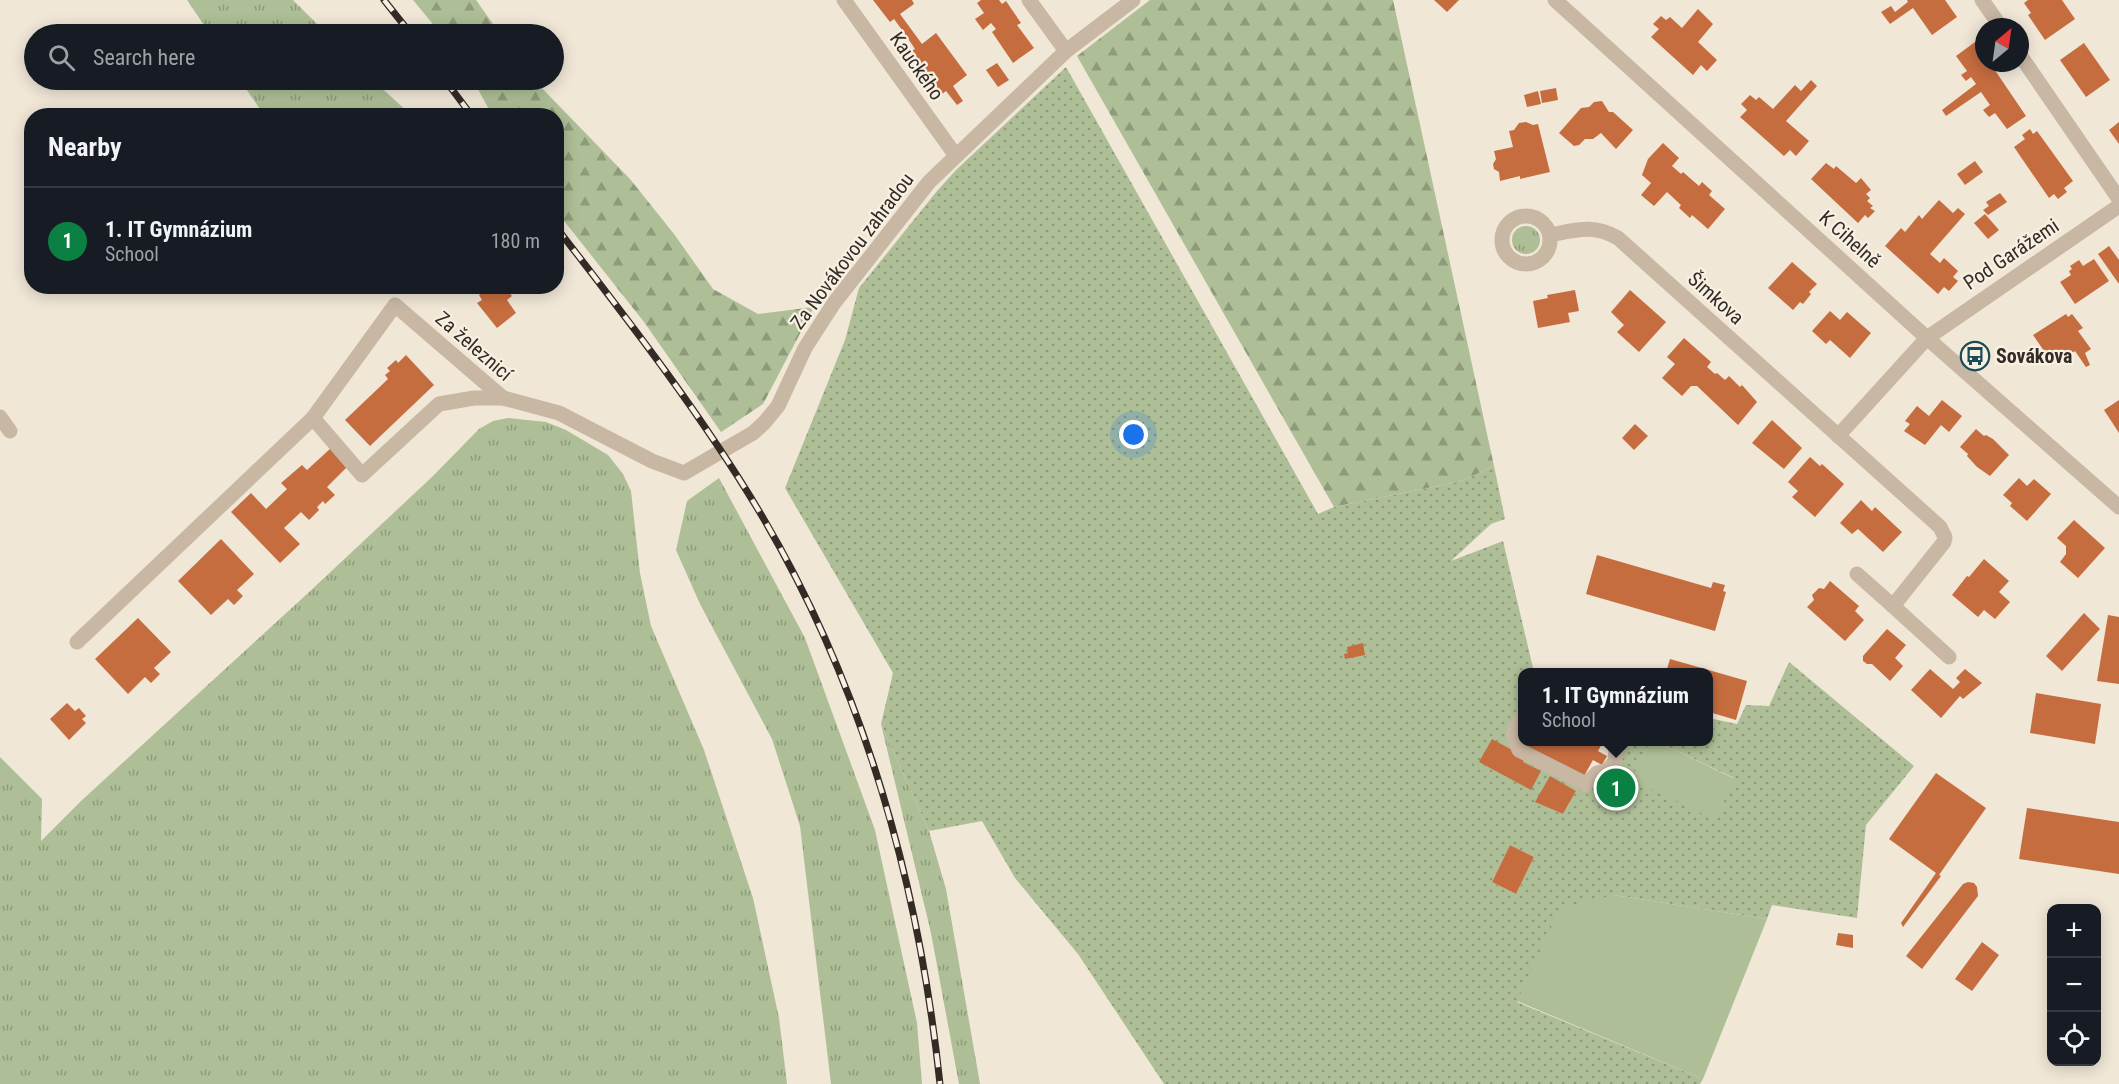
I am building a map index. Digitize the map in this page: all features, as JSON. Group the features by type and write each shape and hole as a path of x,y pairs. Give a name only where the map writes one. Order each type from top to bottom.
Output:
{"street":[{"name":"Kauckého","path":"844,0 956,156"},
{"path":"1029,0 1066,51"},
{"name":"Za Novákovou zahradou","path":"503,398 559,413 652,461 684,473 753,433 778,406 805,348 834,303 919,194 1066,51 1133,0"},
{"name":"K Cihelně","path":"1555,0 1927,338 2115,498"},
{"path":"1982,0 1995,18"},
{"path":"2029,68 2119,199"},
{"name":"Pod Garážemi","path":"1927,338 2119,206"},
{"name":"Šimkova","path":"1550,235 1595,229 1618,238 1940,527 1945,537 1941,547 1893,606"},
{"name":"Za železnicí","path":"77,642 313,418 395,305 503,398"},
{"path":"1838,436 1927,338"},
{"name":"Za železnicí","path":"313,418 362,476 439,404 474,398 503,398"},
{"path":"0,417 10,431"},
{"path":"1857,574 1949,657"},
{"path":"1518,724 1513,734 1519,750 1586,784 1597,773 1608,770 1615,761 1617,746"}],"green space":[{"path":"187,0 293,0 317,24 203,24"},
{"path":"413,0 476,0 493,24 433,24"},
{"path":"1150,0 1393,0 1494,466 1462,481 1334,507 1077,56"},
{"path":"1066,67 1318,514 1334,507 1462,481 1494,466 1505,519 1491,524 1451,561 1503,541 1533,668 1518,668 1519,750 1586,784 1623,746 1648,746 1632,779 1734,778 1666,746 1713,746 1713,719 1737,724 1746,705 1769,706 1789,662 1914,766 1866,825 1857,918 1772,905 1767,919 1614,895 1517,1002 1703,1079 1700,1084 1164,1084 1078,954 1015,878 982,821 929,831 881,724 893,673 785,488 845,340 859,288 956,170","holes":["1550,777 1576,791 1563,814 1536,802","1510,845 1534,857 1516,894 1492,882"]},
{"path":"247,90 384,90 403,108 259,108"},
{"path":"478,90 544,90 561,108 488,108"},
{"path":"564,111 630,179 674,234 713,289 758,314 814,307 763,404 721,432 644,322 564,221"},
{"path":"1526,226 1536,230 1540,240 1536,250 1526,254 1516,250 1512,240 1516,230"},
{"path":"508,418 546,422 566,430 608,455 623,474 631,491 640,573 651,626 704,750 753,898 779,1018 787,1084 0,1084 0,757 42,799 41,841 81,801 433,476 479,429 493,421"},
{"path":"719,478 805,638 875,830 917,1023 922,1084 831,1084 800,826 772,739 700,604 676,550 687,501"},
{"path":"881,724 929,831 946,889 980,1084 959,1084 931,933"},
{"path":"1648,746 1666,746 1735,779 1715,820 1631,779"},
{"path":"1614,895 1767,919 1703,1079 1517,1001 1560,908"}],"building":[{"path":"873,0 912,0 914,4 900,14 922,44 936,33 967,75 953,86 963,101 957,105 946,91 942,94 911,51 915,49 894,19 890,22"},
{"path":"981,0 999,0 1002,4 1006,1 1021,23 1017,25 1034,48 1013,63 992,32 996,29 991,23 983,30 975,19 984,13 977,3"},
{"path":"1434,0 1459,0 1447,12"},
{"path":"1907,0 1945,0 1957,17 1932,35 1913,8 1890,24 1881,12 1891,6 1895,12 1908,2"},
{"path":"2028,0 2062,0 2075,19 2045,40 2028,15 2031,13 2024,3"},
{"path":"1698,9 1713,24 1698,42 1717,60 1707,71 1701,65 1693,75 1651,37 1659,29 1653,24 1661,16 1666,20 1670,17 1682,28"},
{"path":"1975,42 1975,72 1996,72 2026,116 2007,129 1995,113 1989,117 1983,110 1990,105 1981,92 1946,116 1942,110 1976,84 1971,77 1966,81 1961,75 1967,71 1956,56"},
{"path":"2084,43 2110,80 2086,97 2060,60"},
{"path":"997,63 1009,80 998,87 986,70"},
{"path":"1811,80 1817,86 1786,121 1809,141 1796,156 1790,150 1784,156 1740,117 1747,110 1741,104 1750,95 1756,100 1759,97 1773,109 1795,85 1801,91"},
{"path":"1556,88 1558,100 1542,103 1540,91"},
{"path":"1538,91 1541,104 1527,107 1524,95"},
{"path":"1602,101 1609,112 1613,112 1633,130 1616,149 1601,133 1593,139 1585,139 1579,145 1574,146 1559,133 1581,108"},
{"path":"1526,122 1533,125 1538,124 1550,172 1500,181 1499,172 1494,169 1493,164 1496,159 1494,151 1513,147 1509,131 1514,130 1519,123"},
{"path":"2119,122 2119,144 2109,130"},
{"path":"2030,129 2033,134 2037,131 2073,181 2064,188 2067,192 2058,199 2054,194 2049,198 2014,147 2025,139 2022,135"},
{"path":"1663,143 1679,158 1672,166 1699,186 1702,182 1712,191 1709,195 1725,209 1708,229 1692,215 1690,218 1679,208 1681,205 1667,192 1654,206 1641,195 1651,183 1642,175 1648,159"},
{"path":"1975,161 1983,172 1965,185 1957,174"},
{"path":"1826,163 1834,169 1836,166 1856,183 1861,178 1871,190 1866,194 1870,198 1867,201 1873,206 1870,208 1875,211 1868,218 1865,215 1858,223 1811,179"},
{"path":"2000,193 2007,202 1988,215 1983,210 1989,206 1986,202"},
{"path":"1939,200 1953,213 1958,208 1965,214 1930,254 1940,263 1944,258 1958,271 1953,277 1958,281 1949,291 1944,287 1938,294 1885,246 1901,228 1905,232 1919,215 1922,219"},
{"path":"1985,214 1999,230 1988,239 1974,223"},
{"path":"2109,246 2119,260 2119,284 2098,254"},
{"path":"2094,259 2109,281 2075,304 2060,282 2071,275 2070,266 2079,260 2083,266"},
{"path":"1792,262 1817,284 1809,292 1811,294 1803,304 1800,302 1793,310 1768,288"},
{"path":"1575,290 1579,311 1568,313 1570,322 1538,328 1533,301 1548,298 1547,295"},
{"path":"1630,290 1666,322 1639,352 1617,332 1624,325 1611,312"},
{"path":"510,294 512,296 507,300 516,313 497,328 477,303 482,300 479,295"},
{"path":"1830,311 1840,320 1847,312 1871,333 1850,358 1830,340 1826,344 1812,331"},
{"path":"2066,314 2068,317 2072,314 2083,328 2078,331 2091,349 2085,353 2090,365 2086,367 2075,351 2062,360 2059,356 2051,361 2033,335"},
{"path":"1684,338 1711,362 1707,367 1725,380 1729,376 1740,387 1742,385 1757,402 1738,425 1697,386 1691,386 1682,396 1662,378 1675,364 1667,357"},
{"path":"406,355 434,385 370,446 345,420 388,379 385,375 390,371 387,368 396,360 398,363"},
{"path":"1942,400 1962,416 1949,432 1941,425 1925,445 1904,431 1910,424 1905,421 1917,406 1929,416"},
{"path":"2119,400 2119,433 2104,410"},
{"path":"1772,420 1802,448 1784,469 1752,443"},
{"path":"1635,424 1648,436 1634,450 1622,438"},
{"path":"1976,429 1984,436 1993,439 2009,455 1990,476 1977,467 1960,447"},
{"path":"331,448 348,466 327,487 335,495 325,504 323,501 317,507 319,510 309,520 301,512 284,528 300,544 280,563 231,512 251,493 266,509 287,489 281,483 302,465 307,470"},
{"path":"1810,457 1820,466 1822,464 1844,484 1815,517 1792,497 1798,491 1788,482"},
{"path":"2019,478 2027,486 2034,479 2051,494 2027,521 2010,506 2012,503 2003,495"},
{"path":"1861,500 1872,511 1875,507 1902,532 1883,552 1858,529 1852,534 1840,523"},
{"path":"2074,520 2105,548 2078,578 2060,562 2066,554 2066,546 2057,538"},
{"path":"221,539 254,574 237,590 243,596 234,605 228,599 211,615 178,581"},
{"path":"1597,555 1711,588 1713,582 1725,585 1723,591 1726,592 1715,631 1586,594"},
{"path":"1984,559 2009,581 1999,592 2010,602 1995,619 1984,610 1978,617 1952,595"},
{"path":"1830,581 1859,606 1855,611 1864,620 1845,641 1807,607 1814,600 1812,595 1819,588 1824,589"},
{"path":"2084,613 2100,629 2062,671 2046,656"},
{"path":"2108,615 2119,617 2119,684 2097,681"},
{"path":"138,618 171,652 154,668 160,674 151,683 145,677 128,694 95,659"},
{"path":"1887,629 1906,645 1895,658 1903,666 1890,681 1872,664 1863,661 1863,656"},
{"path":"1363,643 1365,655 1345,659 1344,654 1348,653 1347,647"},
{"path":"1670,659 1702,668 1667,668"},
{"path":"1930,669 1953,689 1960,682 1956,678 1965,669 1982,683 1963,699 1960,696 1941,718 1911,690"},
{"path":"1713,671 1747,681 1736,720 1713,713"},
{"path":"2036,693 2101,704 2095,744 2030,733"},
{"path":"67,703 75,711 79,708 86,716 82,719 86,723 69,740 50,719"},
{"path":"1492,739 1525,757 1523,762 1541,771 1531,790 1479,762"},
{"path":"1524,746 1601,746 1598,751 1607,756 1602,765 1593,760 1584,776"},
{"path":"1936,773 1986,808 1939,875 1941,876 1903,927 1901,923 1936,873 1889,839"},
{"path":"1550,776 1576,791 1563,814 1535,802"},
{"path":"2027,808 2119,822 2119,874 2019,859"},
{"path":"1510,845 1534,857 1516,894 1492,882"},
{"path":"1974,883 1977,887 1978,896 1922,969 1906,956 1963,884"},
{"path":"1838,933 1853,935 1853,948 1836,945"},
{"path":"1982,942 1999,955 1972,991 1955,979"}],"railway":[{"path":"384,0 403,24"},
{"path":"452,90 466,108"},
{"path":"564,237 664,368 739,478 798,582 830,650 858,719 901,862 918,936 931,1010 940,1084"}],"place":[{"name":"Sovákova","path":"1975,356"},
{"name":"1. IT Gymnázium","path":"1616,788"}]}
